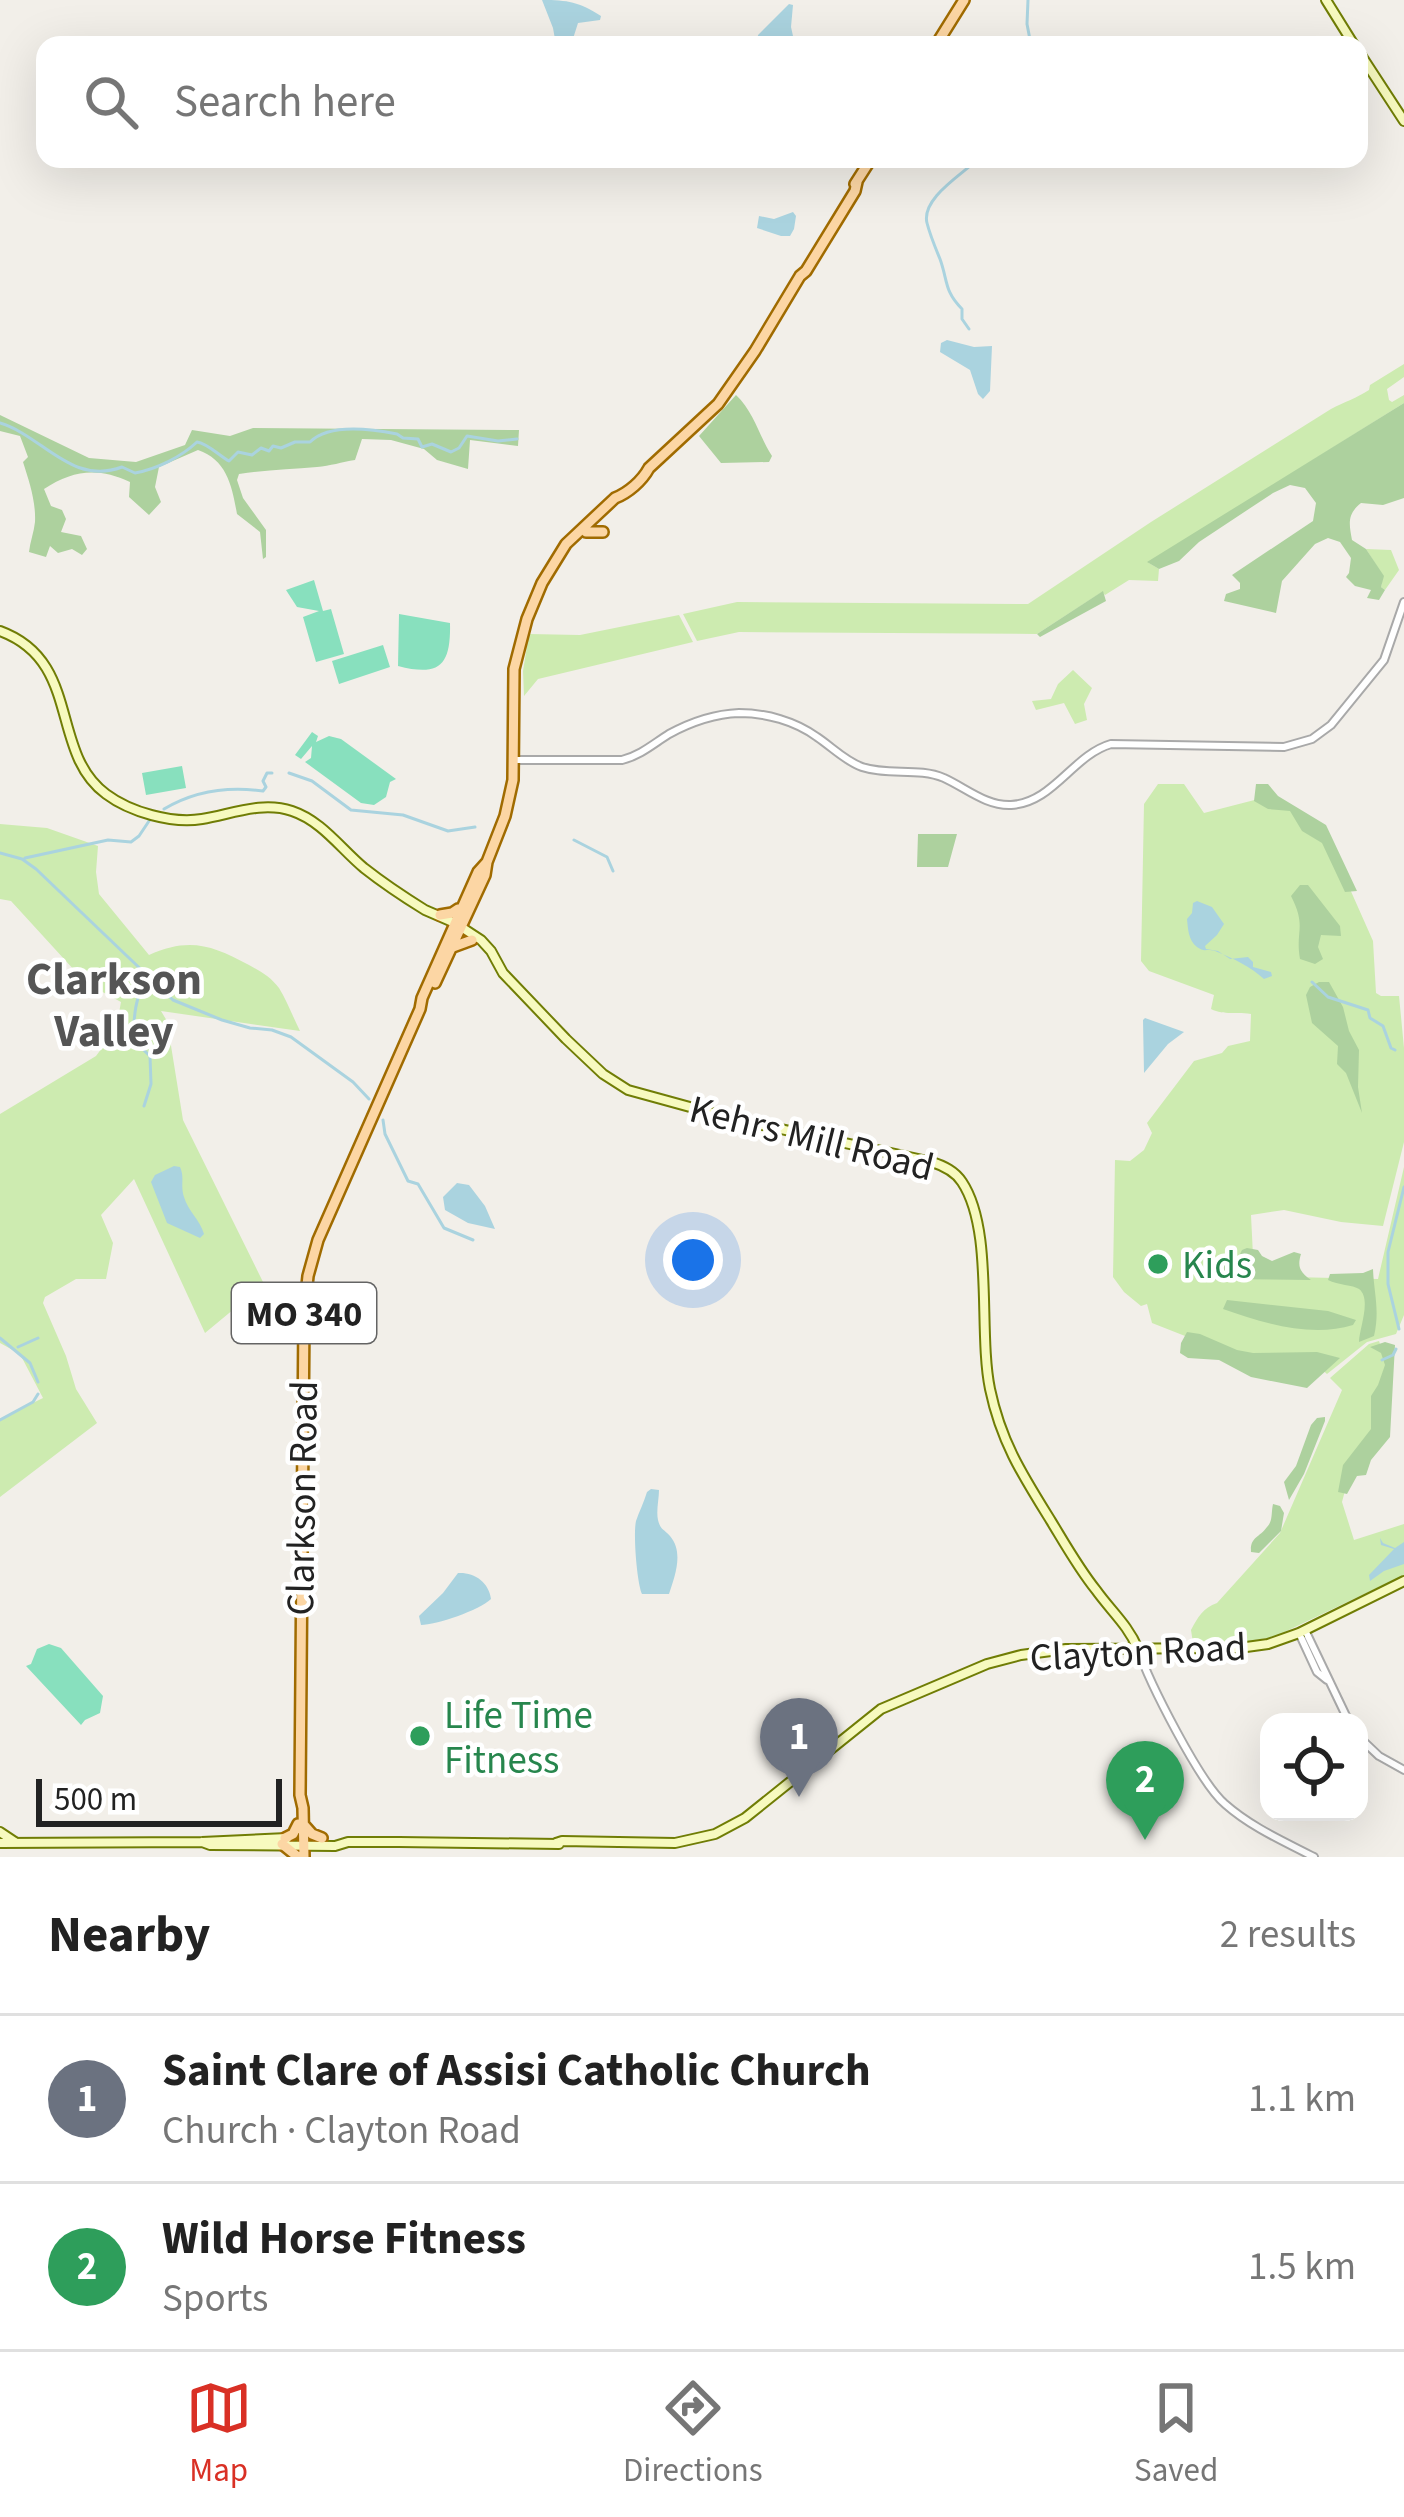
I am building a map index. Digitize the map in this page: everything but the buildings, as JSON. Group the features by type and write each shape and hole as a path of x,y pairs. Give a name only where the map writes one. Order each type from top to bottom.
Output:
{"main road":[{"path":"1326,0 1349,36"},
{"path":"945,36 964,4"},
{"path":"1368,66 1404,121"},
{"name":"Clarkson Road","path":"301,1849 299,1638 306,1285 318,1240 422,998 485,875 505,816 515,760 514,676 534,602 563,551 605,506 645,476 712,411 755,351 866,168"},
{"name":"Clarkson Road","path":"584,530 623,495"},
{"path":"603,532 584,530 586,511 605,506"},
{"name":"Kehrs Mill Road","path":"0,631 26,644 46,667 80,763 110,797 182,820 261,807 295,812 318,825 362,866 458,927 494,959"},
{"name":"Clarkson Road","path":"420,1009 452,947 478,872 487,862"},
{"path":"440,915 463,906"},
{"name":"Kehrs Mill Road","path":"425,910 485,944 513,985 567,1041 602,1074 628,1090 932,1162 959,1178 976,1222 986,1363 1004,1440 1079,1565 1119,1615 1138,1649"},
{"path":"452,947 472,940"},
{"name":"Clayton Road","path":"0,1843 283,1841 301,1849 320,1842 688,1841 715,1834 741,1819 871,1715 902,1698 1007,1658 1066,1649 1254,1647 1302,1632 1404,1581"},
{"path":"1130,1631 1157,1649"},
{"path":"1119,1649 1130,1642 1130,1631"},
{"path":"1144,1665 1147,1653 1157,1649"},
{"path":"301,1824 320,1842 301,1849 283,1841 301,1824"},
{"path":"0,1832 16,1843"}],"street":[{"path":"515,760 622,760 692,723 722,715 756,714 806,730 865,768 934,775 988,801 1016,804 1040,795 1106,746 1284,747 1319,736 1384,660 1404,602"},
{"path":"1302,1632 1327,1672 1344,1713"},
{"path":"1119,1649 1144,1665"},
{"name":"Kehrs Mill Road","path":"1138,1649 1214,1794 1254,1826 1313,1857"},
{"path":"1368,1746 1404,1770"}],"green space":[{"path":"1404,364 1404,377 1387,389 1389,400 1404,395 1404,403 1149,563 1159,569 1158,581 1129,580 1037,634 739,632 697,641 683,614 737,602 1028,604"},
{"path":"736,395 772,456 769,462 721,463 699,436"},
{"path":"1404,403 1404,498 1383,505 1361,503 1350,520 1352,540 1366,549 1384,576 1381,587 1385,590 1379,600 1367,598 1371,590 1355,586 1346,577 1351,558 1340,542 1328,538 1315,544 1282,581 1276,613 1224,601 1226,594 1240,589 1232,575 1313,521 1316,503 1305,488 1290,485 1199,542 1179,561 1159,569 1147,562"},
{"path":"0,415 89,458 136,462 185,445 192,430 230,436 253,428 519,430 518,446 470,440 468,469 437,460 424,449 391,440 362,439 355,460 239,474 243,498 266,530 263,559 260,532 237,514 222,467 208,454 198,450 159,467 155,487 161,502 149,515 129,497 130,482 107,474 76,474 44,489 51,506 62,510 66,519 61,532 81,536 87,549 82,555 72,549 58,553 50,546 46,557 29,552 35,514 23,462 28,457 20,436 0,431"},
{"path":"1366,549 1391,550 1399,570 1385,590 1383,576"},
{"path":"314,580 323,611 331,609 344,654 316,662 303,617 319,611 297,607 286,590"},
{"path":"1103,591 1106,601 1040,637 1037,634"},
{"path":"399,614 450,623 448,649 440,664 424,670 398,666"},
{"path":"679,615 693,642 538,679 524,696 529,634 580,635"},
{"path":"383,645 390,667 339,684 332,661"},
{"path":"1073,670 1092,688 1084,704 1087,720 1075,724 1064,703 1036,710 1032,701 1051,699"},
{"path":"312,732 318,736 316,742 329,736 341,739 396,779 390,782 386,797 374,805 361,803 305,762 311,758 312,746 301,759 295,755"},
{"path":"182,766 186,788 146,795 142,773"},
{"path":"1158,784 1184,784 1204,813 1270,796 1322,826 1373,941 1376,993 1399,996 1404,1142 1383,1226 1284,1210 1251,1215 1254,1276 1378,1279 1404,1167 1404,1315 1396,1334 1367,1342 1327,1374 1305,1355 1241,1358 1152,1323 1147,1304 1141,1306 1113,1277 1115,1160 1130,1161 1144,1150 1152,1133 1147,1123 1194,1061 1250,1041 1251,1014 1211,1009 1214,995 1149,971 1141,961 1144,804"},
{"path":"1256,784 1268,784 1278,796 1326,825 1357,891 1345,892 1322,843 1302,831 1290,811 1268,809 1254,801"},
{"path":"0,824 47,828 98,846 99,894 149,955 188,945 236,958 276,984 300,1031 161,1011 167,1021 183,1120 264,1284 205,1333 134,1179 101,1215 113,1243 106,1279 76,1279 45,1297 43,1303 76,1389 97,1423 0,1497 0,1419 43,1398 20,1354 0,1343 0,1114 96,1056 116,1029 121,1002 86,983 11,901 0,899"},
{"path":"918,834 957,834 948,867 917,867"},
{"path":"1300,885 1308,885 1340,926 1341,936 1321,935 1318,947 1323,959 1315,964 1300,959 1300,922 1291,896"},
{"path":"1319,982 1329,982 1359,1050 1362,1113 1346,1073 1337,1064 1338,1046 1312,1023 1306,995"},
{"path":"1247,1248 1272,1261 1301,1254 1300,1269 1311,1280 1216,1279 1217,1263 1238,1258"},
{"path":"1373,1269 1374,1336 1359,1342 1363,1294 1328,1280 1330,1274"},
{"path":"1227,1300 1328,1311 1356,1320 1337,1329 1287,1327 1223,1309"},
{"path":"1187,1332 1253,1353 1317,1352 1340,1358 1307,1388 1251,1377 1219,1360 1188,1358 1180,1353"},
{"path":"1379,1341 1391,1377 1383,1430 1351,1468 1342,1502 1354,1540 1404,1524 1404,1575 1274,1637 1193,1643 1191,1630 1201,1614 1217,1603 1280,1533 1342,1390 1330,1378 1369,1344"},
{"path":"1385,1342 1395,1345 1390,1437 1371,1460 1366,1475 1357,1476 1347,1494 1338,1492 1343,1465 1371,1429 1371,1396 1385,1365 1381,1353 1370,1347"},
{"path":"1325,1417 1289,1500 1284,1482 1296,1466 1311,1425"},
{"path":"1273,1504 1284,1513 1281,1531 1259,1553 1251,1552 1254,1540 1270,1522"},
{"path":"49,1644 61,1648 103,1696 100,1713 81,1725 26,1666 37,1649"}],"water":[{"path":"542,0 566,1 601,16 578,23 574,36 554,36"},
{"path":"789,4 793,5 793,36 758,35"},
{"path":"793,212 790,236 757,228 759,216 774,219"},
{"path":"941,343 992,346 990,391 983,399 970,370 940,352"},
{"path":"1197,901 1212,907 1224,924 1205,946 1212,950 1202,950 1192,941 1187,919"},
{"path":"1248,957 1253,967 1272,976 1264,979 1233,959"},
{"path":"1143,1020 1184,1032 1144,1073"},
{"path":"174,1166 180,1167 184,1197 204,1234 200,1238 167,1223 151,1182"},
{"path":"457,1183 469,1185 495,1229 468,1223 445,1210 443,1197"},
{"path":"651,1489 659,1490 658,1520 677,1549 669,1594 642,1594 639,1580 636,1521"},
{"path":"1380,1538 1395,1548 1404,1542 1404,1564 1370,1581 1369,1575 1394,1549 1381,1545"},
{"path":"458,1573 480,1579 491,1599 457,1616 421,1625 419,1616"}],"waterway":[{"path":"1028,0 1029,36"},
{"path":"967,168 937,196 927,214 949,291 969,329"},
{"path":"0,423 72,465 104,471 122,467 135,473 168,462 197,442 229,461 238,452 252,455 261,448 269,451 273,446 310,442 339,430 397,434 418,439 422,447 432,444 451,452 467,436 517,439"},
{"path":"164,809 211,791 263,791 263,781 272,773"},
{"path":"289,773 312,781 351,810 403,815 448,831 475,827"},
{"path":"25,858 108,840 131,842 149,821"},
{"path":"574,840 607,857 613,871"},
{"path":"0,853 36,869 173,1000 222,1020 291,1037 369,1099"},
{"path":"144,1106 151,1084 150,1056 133,1040 136,1007 147,976"},
{"path":"1312,982 1328,997 1368,1010 1395,1050"},
{"path":"383,1120 408,1181 418,1184 444,1228 473,1240"},
{"path":"1399,1329 1388,1284 1388,1252 1404,1187"},
{"path":"0,1338 30,1363 38,1382"},
{"path":"18,1347 38,1338"},
{"path":"1382,1360 1396,1349"},
{"path":"0,1420 33,1402 38,1394"}],"place":[{"name":"Kids","path":"1158,1264"},
{"name":"Life Time Fitness","path":"420,1736"},
{"name":"Saint Clare of Assisi Catholic Church","path":"799,1797"},
{"name":"Wild Horse Fitness","path":"1145,1840"}],"district":[{"name":"Clarkson Valley","path":"114,1004"}]}
